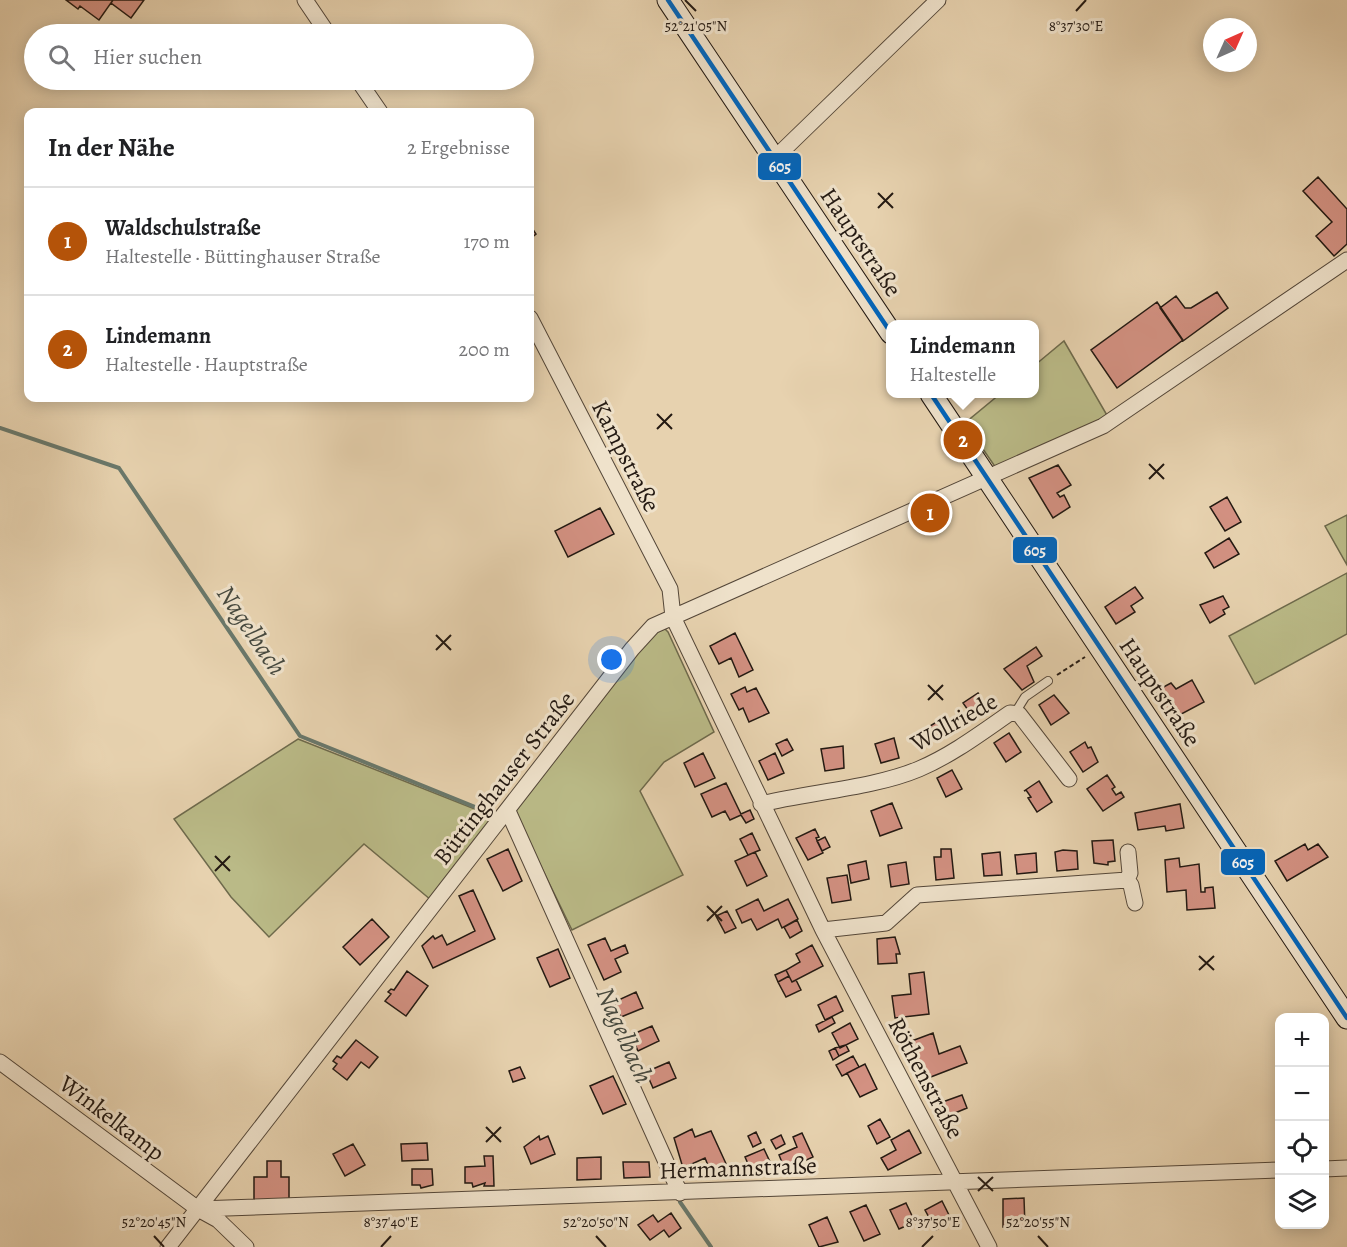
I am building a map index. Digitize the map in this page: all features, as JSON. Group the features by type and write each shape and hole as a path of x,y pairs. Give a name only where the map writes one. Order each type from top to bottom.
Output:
{"main road":[{"name":"Hauptstraße","path":"668,0 886,326"},
{"name":"Hauptstraße","path":"935,398 1347,1018"}],"street":[{"path":"304,0 321,24"},
{"path":"774,159 938,0"},
{"path":"365,90 377,108"},
{"name":"Büttinghauser Straße","path":"168,1247 632,649 653,626 1103,426 1347,260"},
{"name":"Kampstraße","path":"534,326 670,589 674,617"},
{"name":"Röthenstraße","path":"674,617 761,804 823,930 990,1247"},
{"name":"Wollriede","path":"761,804 890,778 919,769 952,752 1010,713 1019,714 1069,778"},
{"path":"508,811 680,1193"},
{"path":"1127,880 1130,873 1128,852"},
{"path":"823,930 886,923 917,895 1127,880"},
{"path":"1127,880 1131,885 1135,903"},
{"name":"Winkelkamp","path":"0,1062 198,1209 218,1220 246,1247"},
{"path":"1329,1169 1347,1168"},
{"name":"Hermannstraße","path":"198,1209 1275,1170"}],"lane":[{"path":"1015,713 1025,697 1048,681"}],"path":[{"path":"1048,681 1100,647"}],"green space":[{"path":"1064,341 1108,417 996,468 965,423 995,398 1039,398 1039,362"},
{"path":"1347,515 1347,565 1325,526"},
{"path":"1347,573 1347,634 1255,684 1229,636"},
{"path":"663,627 668,632 714,732 664,762 640,791 683,875 572,930 514,811 646,638"},
{"path":"298,739 495,817 431,900 364,844 269,937 231,897 174,819"}],"building":[{"path":"66,0 113,0 99,20 80,6 78,9"},
{"path":"113,0 144,0 131,18 111,3"},
{"path":"1318,177 1347,209 1347,244 1334,256 1316,236 1332,222 1303,191"},
{"path":"1217,292 1228,308 1183,341 1160,308 1176,296 1185,308 1191,308"},
{"path":"1157,302 1183,340 1117,388 1091,350"},
{"path":"1058,465 1071,485 1057,493 1060,497 1064,495 1070,507 1053,518 1029,478"},
{"path":"1227,497 1241,522 1225,531 1210,507"},
{"path":"600,508 614,534 568,557 555,531"},
{"path":"1229,538 1239,554 1214,568 1205,553"},
{"path":"1135,587 1143,598 1131,606 1135,612 1116,624 1105,607"},
{"path":"1223,596 1229,607 1223,610 1225,614 1210,623 1200,605"},
{"path":"735,633 753,670 739,677 731,658 719,664 710,646"},
{"path":"1036,647 1042,656 1027,666 1034,682 1022,690 1004,669"},
{"path":"1192,680 1204,702 1172,719 1156,691 1171,683 1176,689"},
{"path":"745,687 747,692 756,688 769,713 749,722 743,708 739,710 731,694"},
{"path":"978,693 989,710 975,720 963,703"},
{"path":"1054,695 1069,713 1051,725 1039,705"},
{"path":"943,718 952,732 938,740 930,726"},
{"path":"1009,733 1021,752 1006,762 994,743"},
{"path":"894,738 899,758 881,763 875,744"},
{"path":"787,739 793,750 782,756 776,744"},
{"path":"1085,742 1088,748 1091,747 1098,762 1083,772 1070,752"},
{"path":"843,746 844,768 825,771 821,749"},
{"path":"703,753 715,778 695,787 684,763"},
{"path":"775,753 784,773 768,780 759,761"},
{"path":"952,770 962,789 946,797 937,778"},
{"path":"1107,775 1115,787 1112,789 1116,795 1121,792 1124,797 1103,811 1087,789"},
{"path":"1039,781 1052,802 1037,812 1028,798 1031,797 1026,790 1024,791"},
{"path":"726,783 741,814 750,810 754,819 746,823 741,815 730,820 725,811 712,817 701,794"},
{"path":"892,803 902,828 880,836 871,811"},
{"path":"1180,804 1184,828 1166,831 1165,826 1138,830 1135,813"},
{"path":"815,829 819,837 816,838 823,853 808,860 796,838"},
{"path":"752,833 760,850 748,855 740,839"},
{"path":"825,837 830,847 822,851 817,841"},
{"path":"1113,840 1115,861 1108,862 1108,865 1094,863 1092,841"},
{"path":"1305,844 1308,850 1318,844 1328,857 1287,881 1275,861"},
{"path":"508,849 522,881 503,891 487,859"},
{"path":"941,849 951,849 954,878 936,880 934,857 941,857"},
{"path":"1077,851 1078,869 1057,871 1055,852"},
{"path":"755,852 767,876 747,886 735,861"},
{"path":"1000,852 1002,875 984,876 982,854"},
{"path":"1036,853 1037,872 1017,874 1015,855"},
{"path":"1179,858 1180,867 1199,864 1201,892 1205,892 1205,888 1213,887 1215,908 1187,910 1186,890 1167,892 1165,860"},
{"path":"866,861 869,879 851,883 848,865"},
{"path":"906,862 909,884 891,887 888,865"},
{"path":"847,875 851,900 832,903 827,878"},
{"path":"473,890 495,939 433,968 422,946 433,936 435,939 442,935 447,945 475,931 459,896"},
{"path":"758,899 764,911 788,899 798,919 782,928 778,919 757,930 751,919 742,923 736,910"},
{"path":"727,911 736,928 725,933 716,916"},
{"path":"372,919 389,937 360,965 343,947"},
{"path":"797,920 802,931 790,938 784,927"},
{"path":"895,937 900,954 896,954 897,963 878,964 877,939"},
{"path":"605,938 611,951 625,945 628,953 615,959 621,972 604,980 588,945"},
{"path":"812,945 823,966 792,982 786,970 800,962 796,954"},
{"path":"558,949 570,978 550,987 537,958"},
{"path":"786,970 789,976 778,982 775,975"},
{"path":"407,971 428,986 406,1016 385,1001 391,994 388,992 391,989 394,990"},
{"path":"924,972 929,1014 895,1018 892,996 911,994 909,974"},
{"path":"789,976 792,982 796,980 801,990 786,997 778,982"},
{"path":"636,992 643,1008 621,1017 614,1002"},
{"path":"836,996 843,1011 825,1020 818,1005"},
{"path":"832,1017 835,1023 819,1032 816,1025"},
{"path":"850,1023 858,1039 840,1048 832,1033"},
{"path":"652,1026 659,1041 638,1051 631,1035"},
{"path":"933,1033 939,1054 960,1046 967,1063 923,1080 909,1042"},
{"path":"356,1040 378,1057 369,1068 361,1062 347,1080 333,1069 337,1064 333,1061 337,1056 341,1058"},
{"path":"846,1045 849,1051 839,1056 835,1048"},
{"path":"835,1048 839,1056 833,1060 829,1051"},
{"path":"853,1056 859,1067 842,1076 836,1065"},
{"path":"669,1062 676,1078 653,1088 646,1072"},
{"path":"865,1064 877,1089 860,1097 847,1073"},
{"path":"520,1067 525,1078 513,1082 509,1071"},
{"path":"613,1076 626,1104 603,1114 590,1086"},
{"path":"962,1095 967,1108 943,1118 937,1104"},
{"path":"880,1119 890,1137 877,1144 868,1126"},
{"path":"692,1129 695,1137 711,1131 728,1168 712,1175 705,1158 683,1168 674,1138"},
{"path":"909,1130 921,1153 888,1170 881,1158 896,1150 891,1140"},
{"path":"756,1132 761,1143 753,1147 748,1136"},
{"path":"802,1133 813,1157 802,1162 799,1166 801,1169 795,1172 793,1168 786,1172 779,1155 797,1147 793,1137"},
{"path":"781,1135 785,1144 776,1149 771,1140"},
{"path":"539,1136 540,1140 548,1136 555,1154 531,1164 524,1147"},
{"path":"427,1143 428,1160 402,1161 401,1144"},
{"path":"353,1144 365,1165 345,1176 333,1154"},
{"path":"764,1149 771,1164 752,1173 745,1157"},
{"path":"484,1156 493,1156 494,1186 484,1186 485,1183 473,1187 472,1183 465,1183 465,1167 485,1166"},
{"path":"601,1157 601,1179 577,1180 577,1158"},
{"path":"267,1161 281,1161 281,1177 289,1177 289,1200 254,1201 254,1177 267,1177"},
{"path":"623,1162 649,1162 650,1177 624,1178"},
{"path":"412,1169 432,1169 433,1185 421,1188 420,1185 412,1185"},
{"path":"1024,1198 1025,1227 1003,1227 1003,1199"},
{"path":"942,1201 952,1221 936,1230 925,1210"},
{"path":"906,1203 915,1222 899,1229 890,1210"},
{"path":"866,1205 880,1234 864,1241 850,1212"},
{"path":"671,1213 681,1228 669,1237 664,1230 650,1240 638,1225 653,1215 658,1222"},
{"path":"827,1217 838,1242 819,1247 809,1225"}],"waterway":[{"name":"Nagelbach","path":"0,428 119,468 300,736 495,815 496,813"},
{"name":"Nagelbach","path":"680,1202 711,1247"}],"transit line":[{"name":"605","path":"668,0 886,326"},
{"name":"605","path":"934,398 1347,1018"}],"place":[{"name":"Lindemann","path":"963,440"},
{"name":"Waldschulstraße","path":"930,513"}]}
